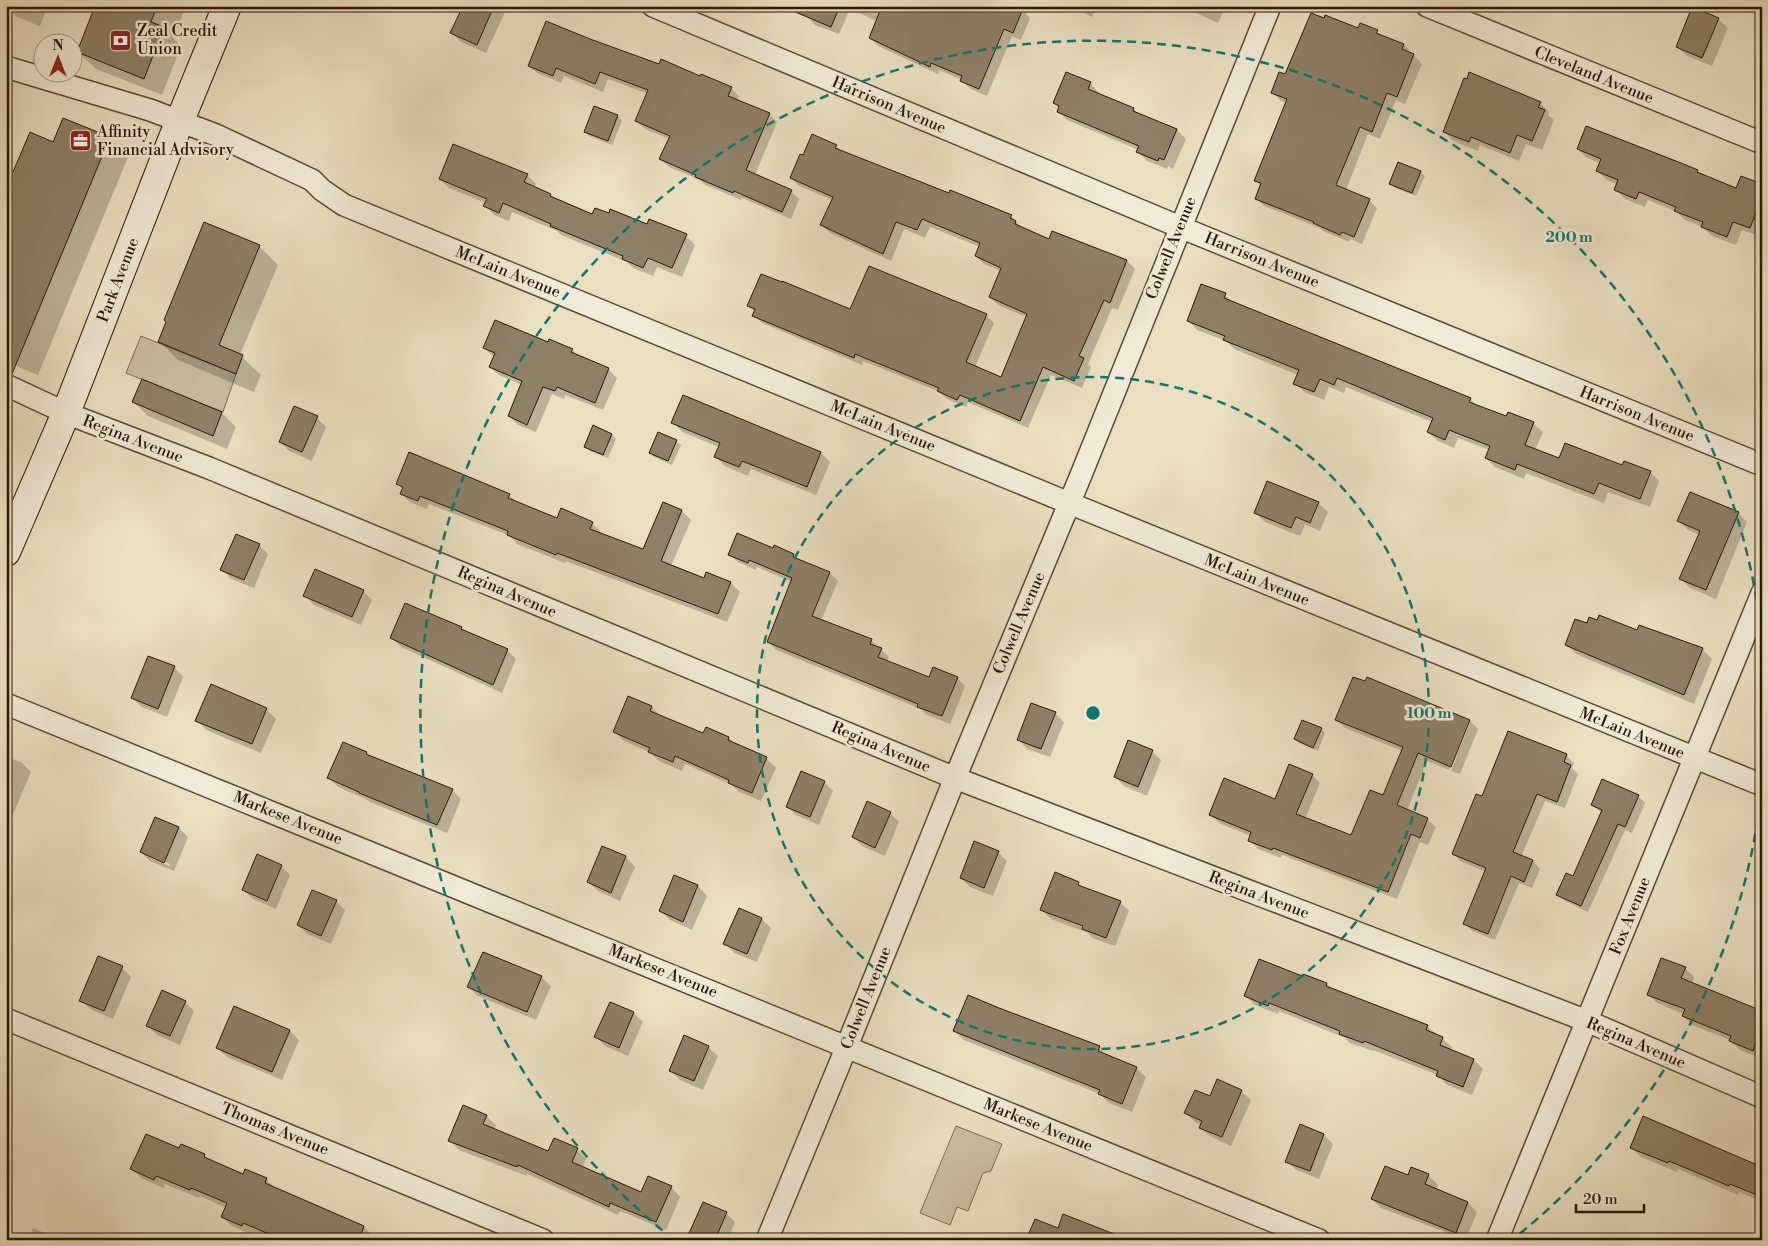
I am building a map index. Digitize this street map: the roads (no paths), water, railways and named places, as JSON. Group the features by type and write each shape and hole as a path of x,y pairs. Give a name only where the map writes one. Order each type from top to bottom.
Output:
{"street":[{"name":"Park Avenue","path":"6,552 66,413 227,6"},
{"name":"Harrison Avenue","path":"654,6 1180,227 1762,465"},
{"name":"Colwell Avenue","path":"767,1240 1270,6"},
{"name":"Cleveland Avenue","path":"1427,6 1762,143"},
{"name":"McLain Avenue","path":"6,67 150,110 216,135 312,180 322,190 344,204 1069,503 1762,785"},
{"name":"Regina Avenue","path":"6,385 66,413 209,468 955,778 1587,1021 1762,1097"},
{"name":"Fox Avenue","path":"1497,1240 1762,593"},
{"name":"Markese Avenue","path":"6,704 1319,1240"},
{"name":"Thomas Avenue","path":"6,1019 543,1240"}],"place":[{"name":"Zeal Credit Union","path":"121,40"},
{"name":"Affinity Financial Advisory","path":"81,141"}]}
